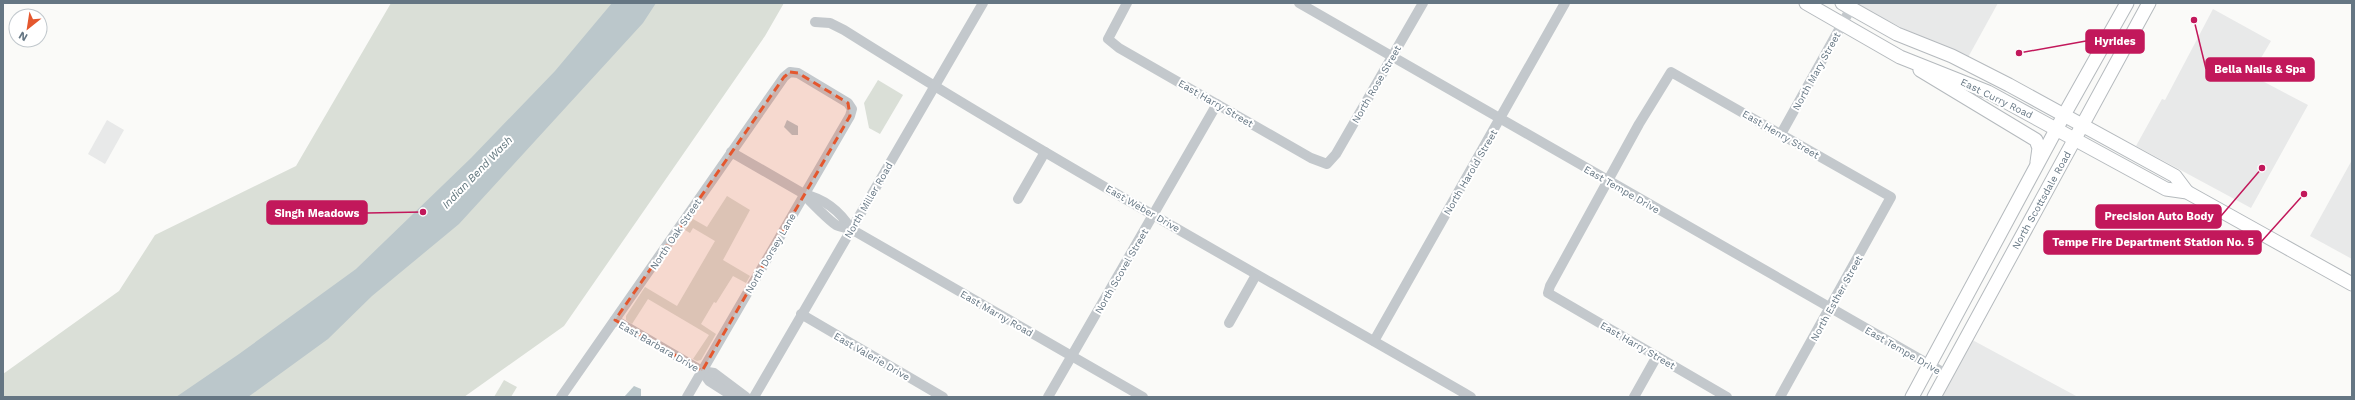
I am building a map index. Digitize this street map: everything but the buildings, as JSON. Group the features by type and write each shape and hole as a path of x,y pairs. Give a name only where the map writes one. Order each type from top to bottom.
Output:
{"main road":[{"name":"East Curry Road","path":"1806,3 1900,56 1988,92 2166,189 2187,192 2352,284"},
{"name":"North Scottsdale Road","path":"1912,397 2064,115 2127,3"},
{"name":"North Scottsdale Road","path":"1934,397 2150,3"},
{"name":"East Curry Road","path":"1846,6 1897,34 1952,56 2083,125 2175,176 2187,192"},
{"path":"1900,56 2036,140 2039,148 2037,165"}],"street":[{"name":"North Miller Road","path":"754,397 983,3"},
{"name":"East Harry Street","path":"1127,3 1108,39 1119,48 1311,158 1326,164"},
{"name":"East Tempe Drive","path":"1299,3 1946,374"},
{"name":"North Rose Street","path":"1326,164 1336,154 1423,3"},
{"name":"North Harold Street","path":"1374,341 1565,3"},
{"name":"North Mary Street","path":"1781,134 1842,24 1846,6"},
{"name":"East Weber Drive","path":"815,22 830,23 934,87 1045,152 1256,275 1471,397"},
{"name":"North Oak Street","path":"561,397 784,77 790,72 798,73 848,103 852,110"},
{"name":"East Henry Street","path":"1608,181 1671,72 1891,197"},
{"name":"North Scovel Street","path":"1048,397 1217,104"},
{"name":"North Dorsey Lane","path":"687,397 850,116 852,110"},
{"name":"East Marny Road","path":"731,152 804,194 812,205 825,208 834,224 851,229 1143,397"},
{"path":"1018,199 1045,152"},
{"name":"East Harry Street","path":"1608,181 1550,286 1548,293 1727,397"},
{"name":"North Esther Street","path":"1780,397 1891,197"},
{"path":"1229,323 1256,275"},
{"name":"East Valerie Drive","path":"801,314 943,397"},
{"name":"East Barbara Drive","path":"615,320 702,371 709,381 716,380 746,397"},
{"path":"1634,397 1657,356"},
{"name":"East Barbara Drive","path":"716,380 734,397"}],"highlighted area":[{"path":"790,72 798,73 848,103 850,116 702,371 615,320 784,77"}],"shaded area":[{"path":"391,3 784,3 765,36 564,326 464,397 3,397 3,374 119,291 155,235 296,166"},
{"path":"1854,3 1998,3 1966,61"},
{"path":"2213,9 2271,41 2251,75 2308,105 2251,208 2136,146 2162,99 2165,100"},
{"path":"878,80 903,95 880,134 869,128 864,103"},
{"path":"107,120 124,130 105,164 88,154"},
{"path":"2352,160 2352,259 2310,236"},
{"path":"727,196 750,210 723,260 750,276 746,283 733,276 716,303 714,302 701,324 716,334 701,360 697,361 693,359 709,335 648,299 632,324 626,320 626,316 645,287 677,306 715,241 693,228 690,233 685,230 693,219 707,227"},
{"path":"1967,337 1978,343 2078,397 1934,397"},
{"path":"504,380 517,387 511,397 494,397"}],"water":[{"name":"Indian Bend Wash","path":"612,3 656,3 643,23 459,224 372,296 328,339 248,397 176,397 239,354 356,269 471,158 555,71"},
{"path":"787,120 798,126 798,135 792,135 784,127"},
{"path":"634,386 641,389 641,397 624,397"}],"place":[{"name":"Bella Nails & Spa","path":"2194,20"},
{"name":"Hyrides","path":"2019,53"},
{"name":"Precision Auto Body","path":"2262,168"},
{"name":"Tempe Fire Department Station No. 5","path":"2304,194"},
{"name":"Singh Meadows","path":"423,212"}]}
